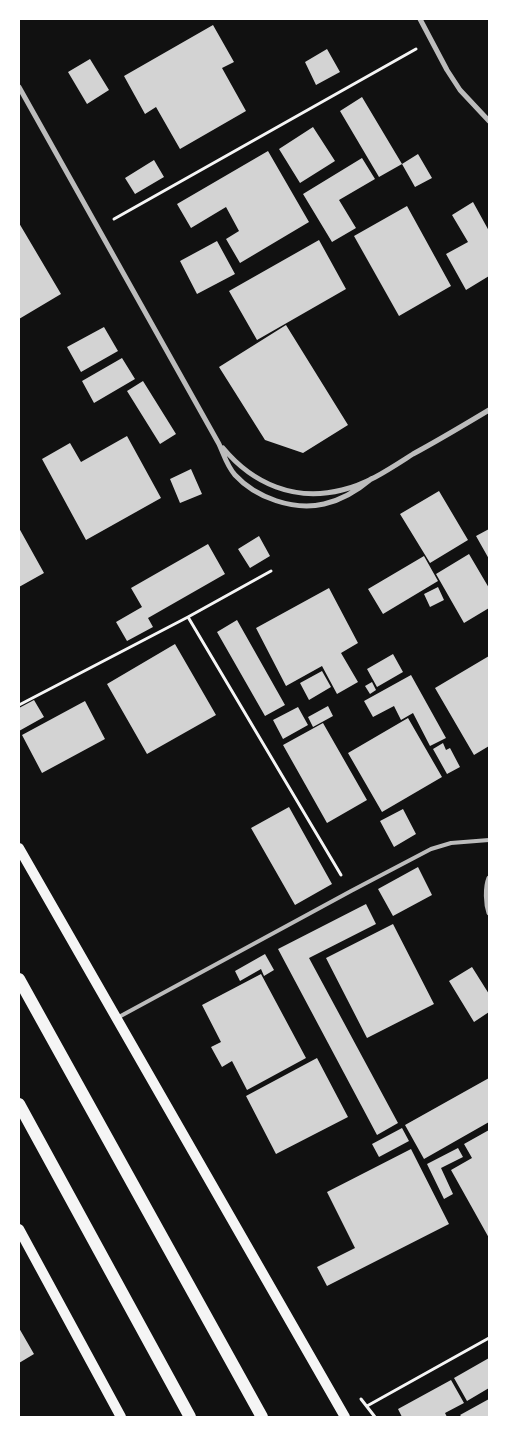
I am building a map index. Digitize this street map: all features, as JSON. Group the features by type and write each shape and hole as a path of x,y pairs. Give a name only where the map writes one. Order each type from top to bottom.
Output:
{"main road":[{"path":"19,848 344,1417"},
{"path":"19,979 262,1417"},
{"path":"19,1104 190,1417"},
{"path":"19,1230 122,1417"}],"street":[{"path":"420,19 447,70 460,90 489,121"},
{"path":"19,87 219,444 226,462 248,486 260,494 276,500 309,506 325,504 358,490 372,479 489,410"},
{"path":"219,444 232,460 253,476 280,489 309,494 322,494 343,490 372,479"},
{"path":"489,878 487,884 489,914"}],"lane":[{"path":"117,1018 431,849 451,843 489,840"}],"path":[{"path":"98,228 431,40"},
{"path":"19,705 271,572"},
{"path":"188,617 350,891"},
{"path":"368,1406 489,1338"}],"building":[{"path":"213,25 234,62 222,68 246,111 180,149 156,107 145,114 124,76"},
{"path":"327,49 340,72 316,85 305,62"},
{"path":"90,59 109,90 87,104 68,72"},
{"path":"362,97 402,164 379,177 340,111"},
{"path":"313,127 335,161 300,183 279,149"},
{"path":"268,151 309,222 240,263 226,239 239,231 226,207 191,228 177,204"},
{"path":"418,154 432,178 415,187 402,164"},
{"path":"362,158 375,179 339,200 356,228 332,242 303,194"},
{"path":"154,160 164,177 135,194 125,178"},
{"path":"473,202 489,231 489,276 466,290 446,254 468,242 452,215"},
{"path":"407,206 451,286 399,316 354,236"},
{"path":"19,223 61,294 19,319"},
{"path":"319,240 346,289 257,340 229,291"},
{"path":"217,241 235,274 197,294 180,261"},
{"path":"286,325 348,425 303,453 265,440 219,367"},
{"path":"104,327 118,351 81,372 67,347"},
{"path":"122,358 135,379 94,403 82,381"},
{"path":"143,381 176,434 160,444 127,391"},
{"path":"127,436 161,498 86,540 42,459 70,443 81,462"},
{"path":"191,469 202,494 180,503 170,479"},
{"path":"439,491 468,540 430,563 400,514"},
{"path":"19,528 44,573 19,587"},
{"path":"489,529 489,559 476,536"},
{"path":"259,536 270,556 250,568 238,549"},
{"path":"208,544 225,574 148,618 153,627 127,641 116,622 142,607 131,588"},
{"path":"469,554 489,588 489,608 464,623 436,574"},
{"path":"424,556 438,581 383,614 368,589"},
{"path":"438,587 444,600 430,607 424,594"},
{"path":"329,588 358,643 341,653 358,682 337,694 322,666 286,686 256,628"},
{"path":"237,620 285,705 265,716 217,632"},
{"path":"175,644 216,715 147,754 107,684"},
{"path":"393,654 403,672 377,687 367,669"},
{"path":"489,656 489,746 474,755 435,688"},
{"path":"322,671 331,687 309,700 300,683"},
{"path":"411,675 446,738 430,746 413,713 401,720 394,706 373,717 364,701"},
{"path":"372,682 376,690 370,694 365,686"},
{"path":"34,700 44,717 19,731 19,708"},
{"path":"85,701 105,739 42,773 22,735"},
{"path":"328,706 333,716 313,727 308,717"},
{"path":"298,707 308,725 283,739 273,720"},
{"path":"408,718 442,777 382,812 348,753"},
{"path":"323,723 367,800 327,823 283,745"},
{"path":"443,743 446,750 450,748 460,767 447,774 433,749"},
{"path":"289,807 332,884 295,905 251,828"},
{"path":"403,809 416,834 394,847 380,821"},
{"path":"418,867 432,895 393,916 378,889"},
{"path":"366,904 376,924 309,958 398,1123 377,1135 278,949"},
{"path":"393,924 434,1004 367,1038 326,958"},
{"path":"265,954 274,970 264,976 261,969 240,981 235,971"},
{"path":"472,967 489,994 489,1012 474,1022 449,981"},
{"path":"261,974 306,1058 247,1090 232,1061 222,1067 211,1047 221,1042 202,1005"},
{"path":"317,1058 348,1117 276,1154 246,1096"},
{"path":"489,1078 489,1122 424,1159 405,1125"},
{"path":"402,1128 409,1141 379,1157 372,1144"},
{"path":"489,1130 489,1238 451,1170 472,1158 464,1144"},
{"path":"458,1148 463,1157 441,1168 453,1194 444,1199 427,1164"},
{"path":"411,1149 449,1224 327,1286 317,1267 355,1248 327,1192"},
{"path":"19,1328 34,1354 19,1363"},
{"path":"489,1358 489,1388 467,1401 454,1378"},
{"path":"451,1380 464,1403 445,1413 447,1417 402,1417 398,1409"},
{"path":"489,1399 489,1417 462,1417 460,1415"}]}
